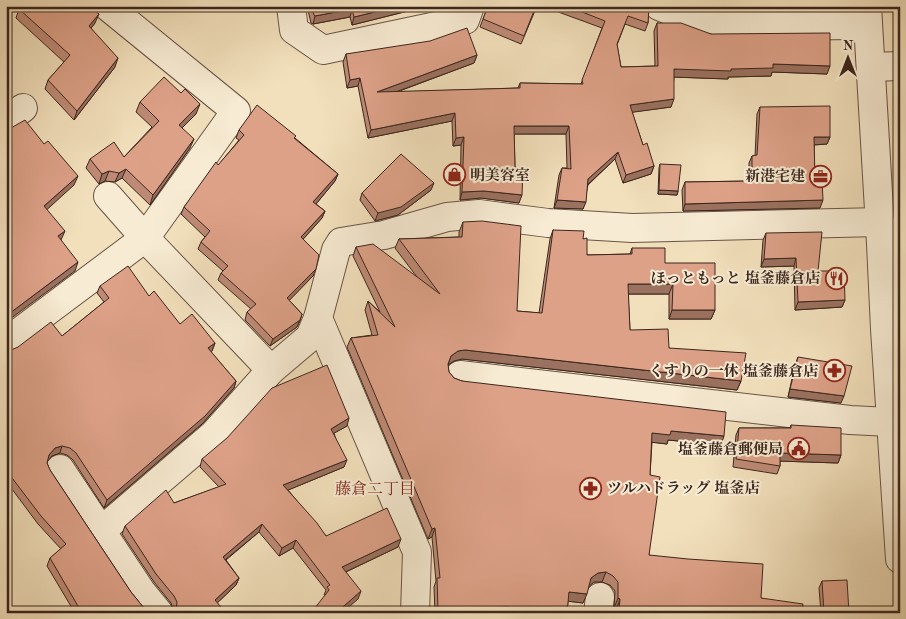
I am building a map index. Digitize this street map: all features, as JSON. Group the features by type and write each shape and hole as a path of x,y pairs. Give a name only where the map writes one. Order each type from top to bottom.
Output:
{"street":[{"path":"6,342 144,238 236,112 107,6"},
{"path":"291,6 294,30 322,50 465,20 470,6"},
{"path":"659,6 708,26 868,15 887,237 890,422 900,559"},
{"path":"871,67 900,66"},
{"path":"108,196 144,238 272,370"},
{"path":"101,531 213,435 272,370 310,338 318,318 336,250 341,242 384,235 447,217 479,214 548,223 632,228 887,237"},
{"path":"318,318 418,552 415,613"},
{"path":"460,375 850,420 890,422"},
{"path":"60,469 141,591 159,613"}],"building":[{"path":"22,6 89,6 99,14 89,26 118,58 77,111 48,80 70,55 19,9"},
{"path":"312,6 400,6 354,17 352,9 315,16"},
{"path":"488,6 536,6 524,36 483,19"},
{"path":"567,6 649,6 648,23 628,16 617,44 621,67 658,66 657,23 681,23 711,34 830,33 830,66 773,64 773,68 731,69 731,71 674,69 674,99 630,105 643,145 647,143 654,166 626,175 618,152 588,179 586,202 557,200 562,168 571,169 569,126 514,126 515,167 523,168 522,195 484,191 462,192 464,137 456,138 455,113 371,130 360,78 350,80 346,54 430,41 467,28 477,55 377,92 520,88 520,83 583,84 582,80 605,21"},
{"path":"164,77 181,93 185,89 200,104 179,125 194,139 153,195 126,169 119,173 109,171 102,174 90,159 114,142 124,157 159,121 140,102"},
{"path":"6,85 10,90 6,94"},
{"path":"257,105 296,136 294,138 338,174 313,202 325,211 301,237 319,255 316,269 287,298 302,314 300,320 273,339 247,312 256,304 221,273 228,266 201,242 210,231 184,207 216,162 218,165 244,135 239,130"},
{"path":"830,106 830,137 814,137 815,180 822,180 823,200 685,204 685,182 752,181 752,156 757,155 760,107"},
{"path":"25,120 44,144 48,141 78,176 44,206 65,231 58,236 78,262 6,316 6,127 11,128"},
{"path":"401,154 434,183 401,207 378,213 362,193"},
{"path":"660,164 681,165 678,191 659,190"},
{"path":"482,221 521,226 517,311 542,313 553,230 584,231 583,239 587,238 587,255 632,254 632,248 665,248 665,263 715,263 715,310 672,310 673,284 628,284 630,330 668,329 669,348 746,353 741,381 465,350 458,351 451,356 448,364 449,372 454,378 462,381 726,412 724,436 671,431 670,435 652,433 650,475 660,477 649,555 763,564 761,598 803,604 802,613 642,613 619,610 618,582 606,572 598,573 591,578 587,594 569,592 567,613 509,613 509,607 438,610 437,578 440,578 435,528 432,529 351,338 378,335 368,301 395,327 356,247 373,244 440,294 399,239 462,237 463,222"},
{"path":"822,232 818,271 844,271 845,300 798,302 796,258 764,259 766,233"},
{"path":"128,266 149,296 154,291 180,324 192,314 215,343 208,348 236,381 205,416 107,500 76,453 70,448 62,446 55,448 49,455 47,463 50,470 131,592 148,613 82,613 50,558 66,544 41,516 6,470 6,357 8,356 6,349 11,350 18,347 51,322 62,336 109,298 100,286"},
{"path":"798,357 852,366 844,396 790,389"},
{"path":"327,365 349,418 331,429 347,460 283,485 326,536 387,508 401,539 342,567 361,591 336,613 311,613 329,590 327,587 330,585 296,540 282,548 262,524 223,557 239,578 215,600 226,613 175,613 177,602 174,596 156,574 125,526 166,490 174,503 226,484 202,459 227,438 272,388"},
{"path":"791,425 841,428 841,455 780,453 780,466 736,459 739,428 791,428"},
{"path":"847,580 849,613 824,613 822,581"}],"place":[{"name":"明美容室","path":"454,175"},
{"name":"新港宅建","path":"821,176"},
{"name":"ほっともっと 塩釜藤倉店","path":"836,278"},
{"name":"くすりの一休 塩釜藤倉店","path":"834,371"},
{"name":"塩釜藤倉郵便局","path":"799,449"},
{"name":"ツルハドラッグ 塩釜店","path":"591,488"}],"district":[{"name":"藤倉二丁目","path":"375,488"}]}
